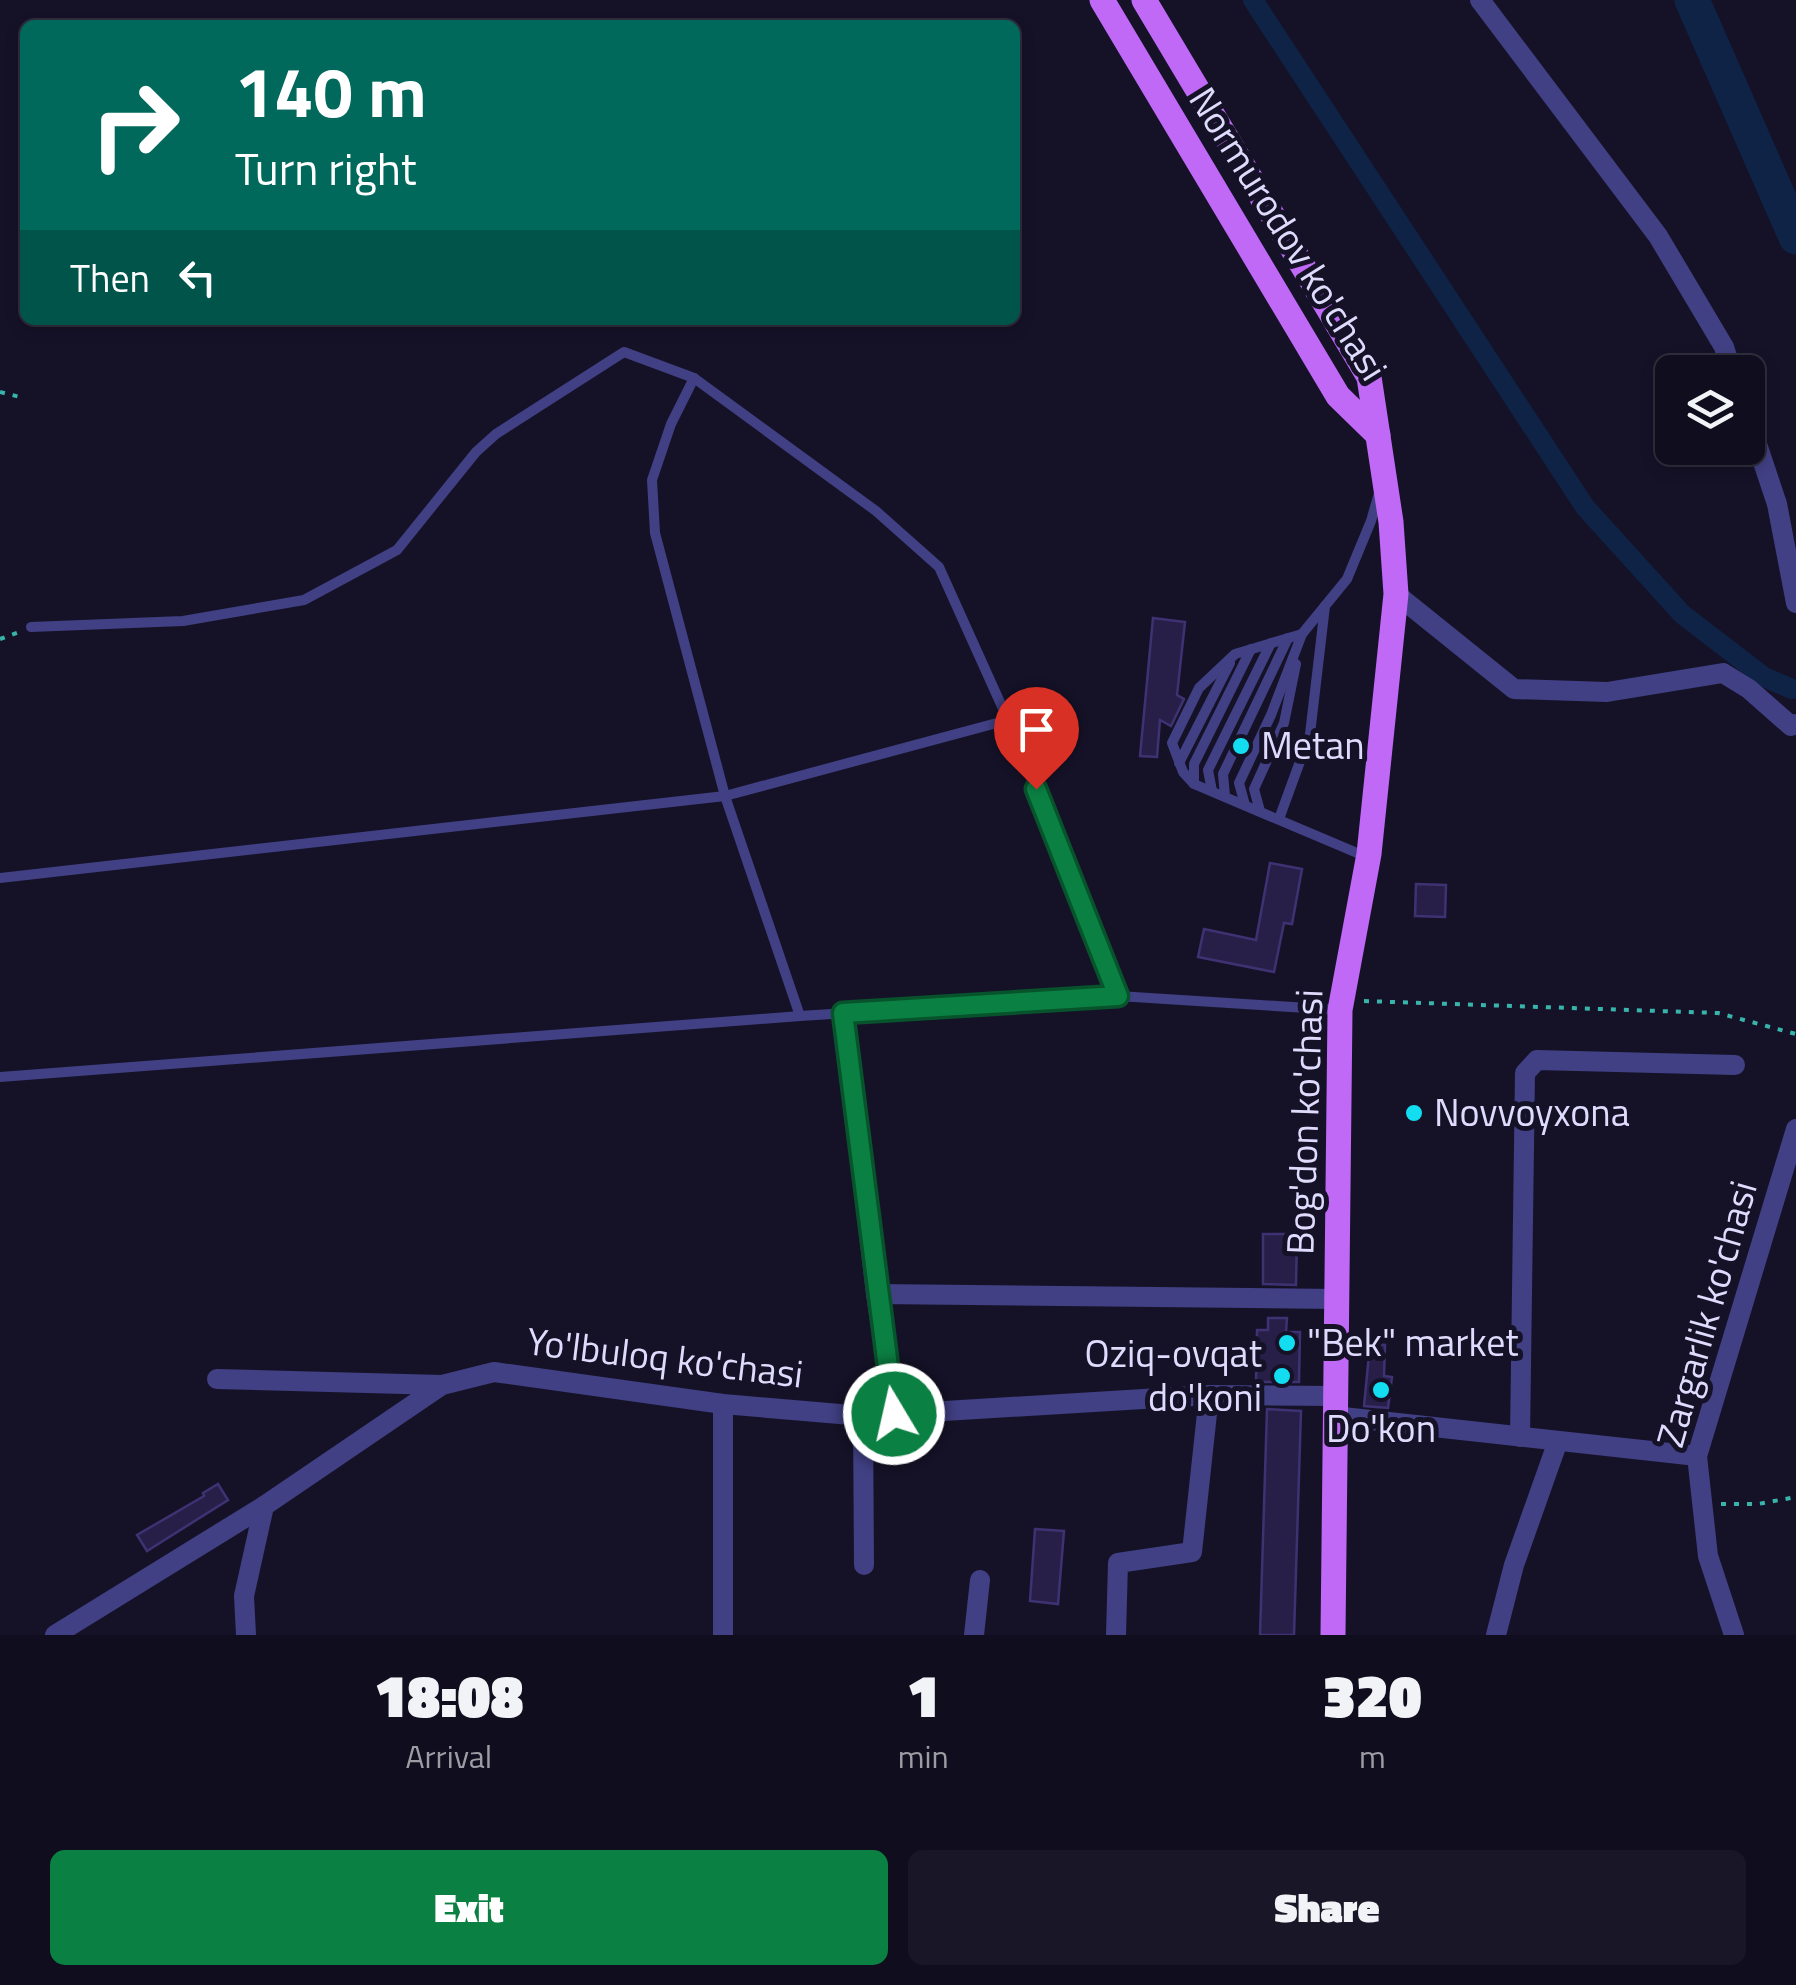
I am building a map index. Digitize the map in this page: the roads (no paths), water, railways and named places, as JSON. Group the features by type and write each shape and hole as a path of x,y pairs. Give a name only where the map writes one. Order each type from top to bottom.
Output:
{"main road":[{"name":"Normurodov ko'chasi","path":"1102,0 1338,396 1378,435"},
{"name":"Normurodov ko'chasi","path":"1144,0 1369,377 1378,435"},
{"name":"Bog'don ko'chasi","path":"1333,1635 1341,1005 1369,858 1396,594 1378,435"}],"street":[{"path":"1480,0 1658,236 1727,355"},
{"path":"1764,465 1777,504 1796,604"},
{"path":"1396,594 1514,688 1608,692 1723,673 1749,689 1791,726 1796,724"},
{"path":"843,1013 894,1414"},
{"path":"1520,1437 1525,1073 1537,1060 1735,1065"},
{"name":"Zargarlik ko'chasi","path":"1734,1635 1708,1556 1697,1456 1796,1128"},
{"path":"876,1294 1337,1299"},
{"name":"Yo'lbuloq ko'chasi","path":"55,1635 264,1506 442,1386 494,1372 723,1404 863,1416 1209,1396 1336,1406 1520,1437 1697,1456"},
{"path":"217,1378 442,1386"},
{"path":"1116,1635 1118,1563 1192,1552 1209,1396"},
{"path":"723,1404 723,1635"},
{"path":"863,1416 864,1565"},
{"path":"1496,1635 1514,1565 1558,1441"},
{"path":"246,1635 244,1596 264,1506"},
{"path":"974,1635 980,1580"}],"lane":[{"path":"32,627 183,621 304,600 397,550 476,452 496,434 624,352 694,378 876,511 939,567 1008,720 1118,996"},
{"path":"694,378 670,424 652,480 656,534 726,796 800,1016"},
{"path":"1245,805 1239,783 1302,634 1347,579 1371,521 1384,473"},
{"path":"1278,819 1310,734 1325,605"},
{"path":"1302,634 1235,654 1199,688 1172,743 1179,764 1194,784 1369,858"},
{"path":"1260,812 1254,790 1284,724 1302,634"},
{"path":"1224,796 1223,774 1288,638"},
{"path":"1212,791 1208,770 1271,643"},
{"path":"1194,784 1194,764 1251,649"},
{"path":"0,878 726,796 1008,720"},
{"path":"0,1077 800,1016 1118,996 1341,1005"}],"waterway":[{"path":"1253,0 1585,507 1682,614 1764,677 1792,689"},
{"path":"1692,0 1796,237"}],"place":[{"name":"Metan","path":"1241,746"},
{"name":"Novvoyxona","path":"1414,1113"},
{"name":"\"Bek\" market","path":"1287,1343"},
{"name":"Oziq-ovqat do'koni","path":"1282,1376"},
{"name":"Do'kon","path":"1381,1390"}]}
